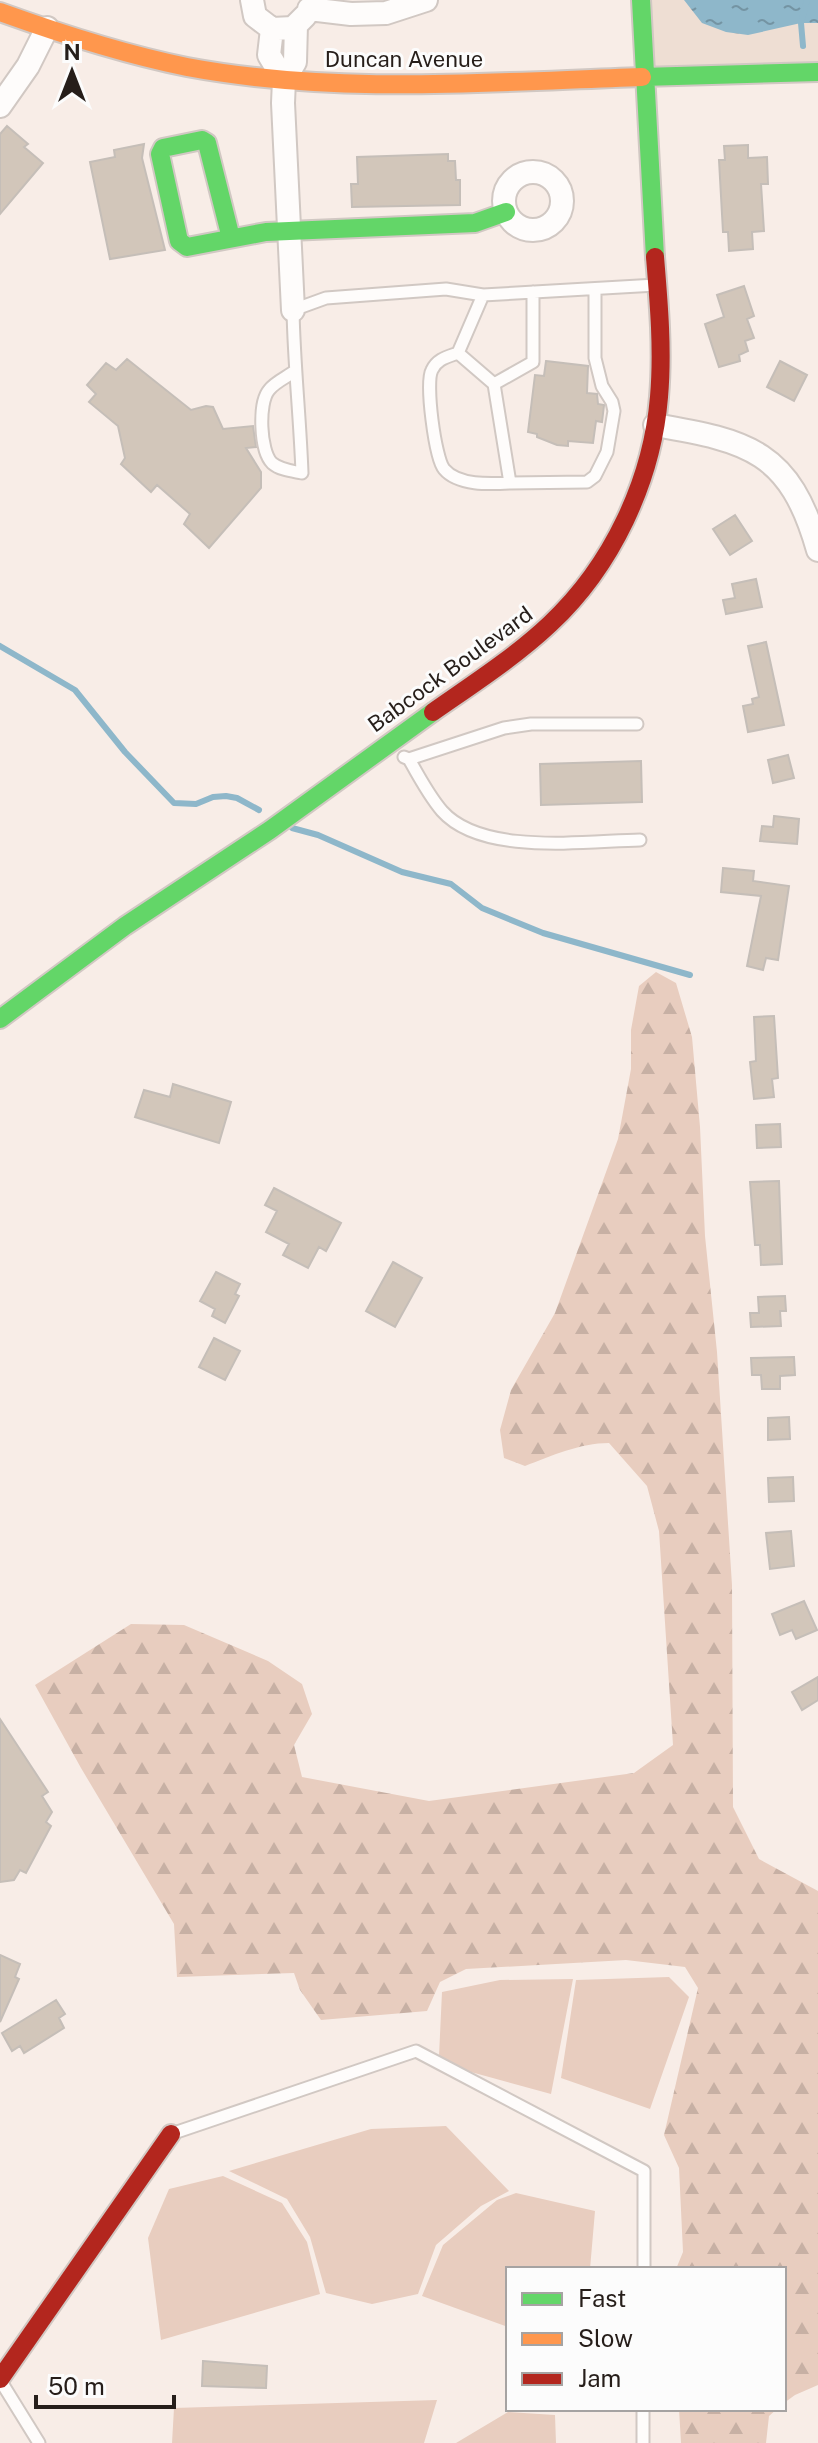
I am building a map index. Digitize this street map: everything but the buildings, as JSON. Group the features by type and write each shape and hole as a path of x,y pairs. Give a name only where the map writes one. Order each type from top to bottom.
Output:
{"street":[{"path":"252,0 255,16 272,29 283,30 305,11 386,13 418,1"},
{"name":"Babcock Boulevard","path":"5,1008 270,830 528,644 544,631 589,581 621,527 642,477 655,425 660,373 641,0"},
{"path":"284,80 295,62 305,11"},
{"name":"Duncan Avenue","path":"0,12 122,52 178,64 321,84 387,85 818,72"},
{"path":"1,102 28,66 47,28"},
{"path":"272,29 269,55 284,80 293,310"},
{"path":"231,238 207,143 202,140 163,148 160,154 179,241 187,247 266,232 475,223 506,212"},
{"path":"655,425 730,440 759,452 781,472 797,494 818,550"},
{"path":"0,2379 171,2134"}],"lane":[{"path":"295,371 269,389 262,421 264,451 271,462 282,469 302,473 293,310 326,298 446,289 483,295 656,285"},
{"path":"483,295 458,353 438,361 430,373 429,389 439,460 445,471 457,478 489,485 587,482 595,476 607,452 614,411 602,386 595,358 595,289"},
{"path":"494,384 533,362 533,292"},
{"path":"458,353 494,384 510,483"},
{"path":"409,759 504,728 531,724 637,724"},
{"path":"387,746 409,759 443,812 459,825 480,835 512,842 640,840"},
{"path":"171,2134 416,2051 644,2171 644,2267"},
{"path":"0,2379 39,2443"},
{"path":"643,2411 643,2443"}],"shaded area":[{"path":"641,0 818,0 818,72 645,78"}],"green space":[{"path":"656,972 676,983 692,1037 732,1585 733,1807 759,1859 818,1891 818,2385 786,2402 786,2267 677,2267 683,2252 679,2168 664,2135 698,1988 685,1967 626,1960 466,1969 440,1982 427,2011 321,2020 300,1990 294,1973 177,1977 174,1924 35,1685 131,1624 184,1625 268,1661 302,1684 312,1714 294,1745 302,1777 429,1801 634,1773 673,1745 659,1531 647,1486 609,1443 555,1454 525,1466 504,1458 500,1430 511,1390 555,1313 618,1139 631,1069 631,1030 639,986"},
{"path":"669,1977 689,1997 650,2109 561,2078 576,1980"},
{"path":"573,1979 551,2094 460,2069 439,2056 442,1992 500,1980"},
{"path":"446,2126 509,2191 481,2206 436,2245 418,2294 372,2304 326,2293 310,2237 287,2199 229,2171 371,2129"},
{"path":"223,2176 282,2203 307,2242 320,2294 161,2340 148,2238 169,2189"},
{"path":"516,2193 595,2211 590,2267 506,2267 506,2326 422,2296 443,2245 497,2200"},
{"path":"437,2400 424,2443 172,2443 174,2408"},
{"path":"679,2411 775,2411 769,2416 766,2443 681,2443"},
{"path":"508,2412 555,2415 556,2443 456,2443"}],"water":[{"path":"684,0 818,0 818,23 801,23 748,35 726,32 702,23"}],"waterway":[{"path":"803,46 801,23 807,0"},
{"path":"0,646 75,690 125,752 174,803 196,804 226,796 237,798 259,810"},
{"path":"292,828 318,835 402,872 451,884 482,908 543,933 690,975"}],"traffic: fast":[{"path":"641,0 655,257"},
{"path":"642,77 818,72"},
{"path":"231,238 207,143 202,140 163,148 160,154 179,241 187,247 266,232 475,223 506,212"},
{"path":"0,1019 125,926 270,830 433,712"}],"traffic: slow":[{"path":"0,12 139,56 243,76 357,84 642,77"}],"traffic: jam":[{"path":"433,712 508,659 550,624 592,576 625,520 648,460 659,397 661,345 655,257"},
{"path":"0,2379 171,2134"}]}
